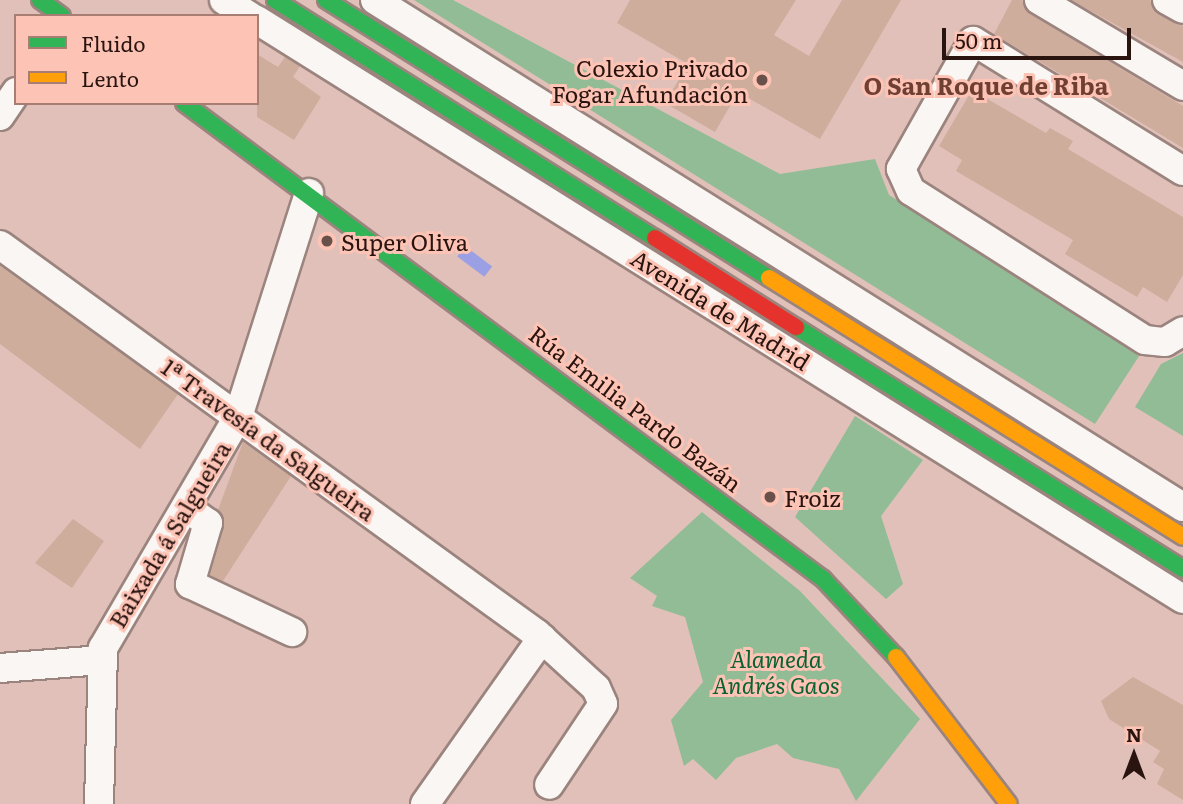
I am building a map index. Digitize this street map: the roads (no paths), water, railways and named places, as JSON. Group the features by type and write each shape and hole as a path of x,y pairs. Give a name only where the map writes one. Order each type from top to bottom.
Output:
{"main road":[{"path":"40,0 59,14"},
{"name":"Avenida de Madrid","path":"275,0 1183,569"},
{"path":"326,0 1183,537"},
{"name":"Rúa Emilia Pardo Bazán","path":"187,105 309,192 823,579 879,635 1009,804"}],"street":[{"path":"224,0 247,14"},
{"path":"375,0 1183,507"},
{"path":"1040,0 1183,86"},
{"path":"1167,0 1183,9"},
{"name":"Avenida de Madrid","path":"259,21 1183,599"},
{"path":"1183,171 973,41 906,151 901,169 911,191 1145,340 1165,342 1183,331"},
{"path":"0,116 14,95"},
{"name":"Baixada á Salgueira","path":"99,804 102,660 109,636 187,508 238,417 309,192"},
{"name":"1ª Travesía da Salgueira","path":"0,245 539,636 596,688 603,704 549,785"},
{"path":"187,508 208,523 190,584 292,632"},
{"path":"425,804 539,636"},
{"path":"0,667 102,660"}],"water":[{"path":"465,246 492,266 484,277 457,256"}],"place":[{"name":"Colexio Privado Fogar Afundación","path":"762,80"},
{"name":"Super Oliva","path":"327,241"},
{"name":"Froiz","path":"770,497"}],"district":[{"name":"O San Roque de Riba","path":"986,85"}],"park label":[{"name":"Alameda Andrés Gaos","path":"776,671"}]}
